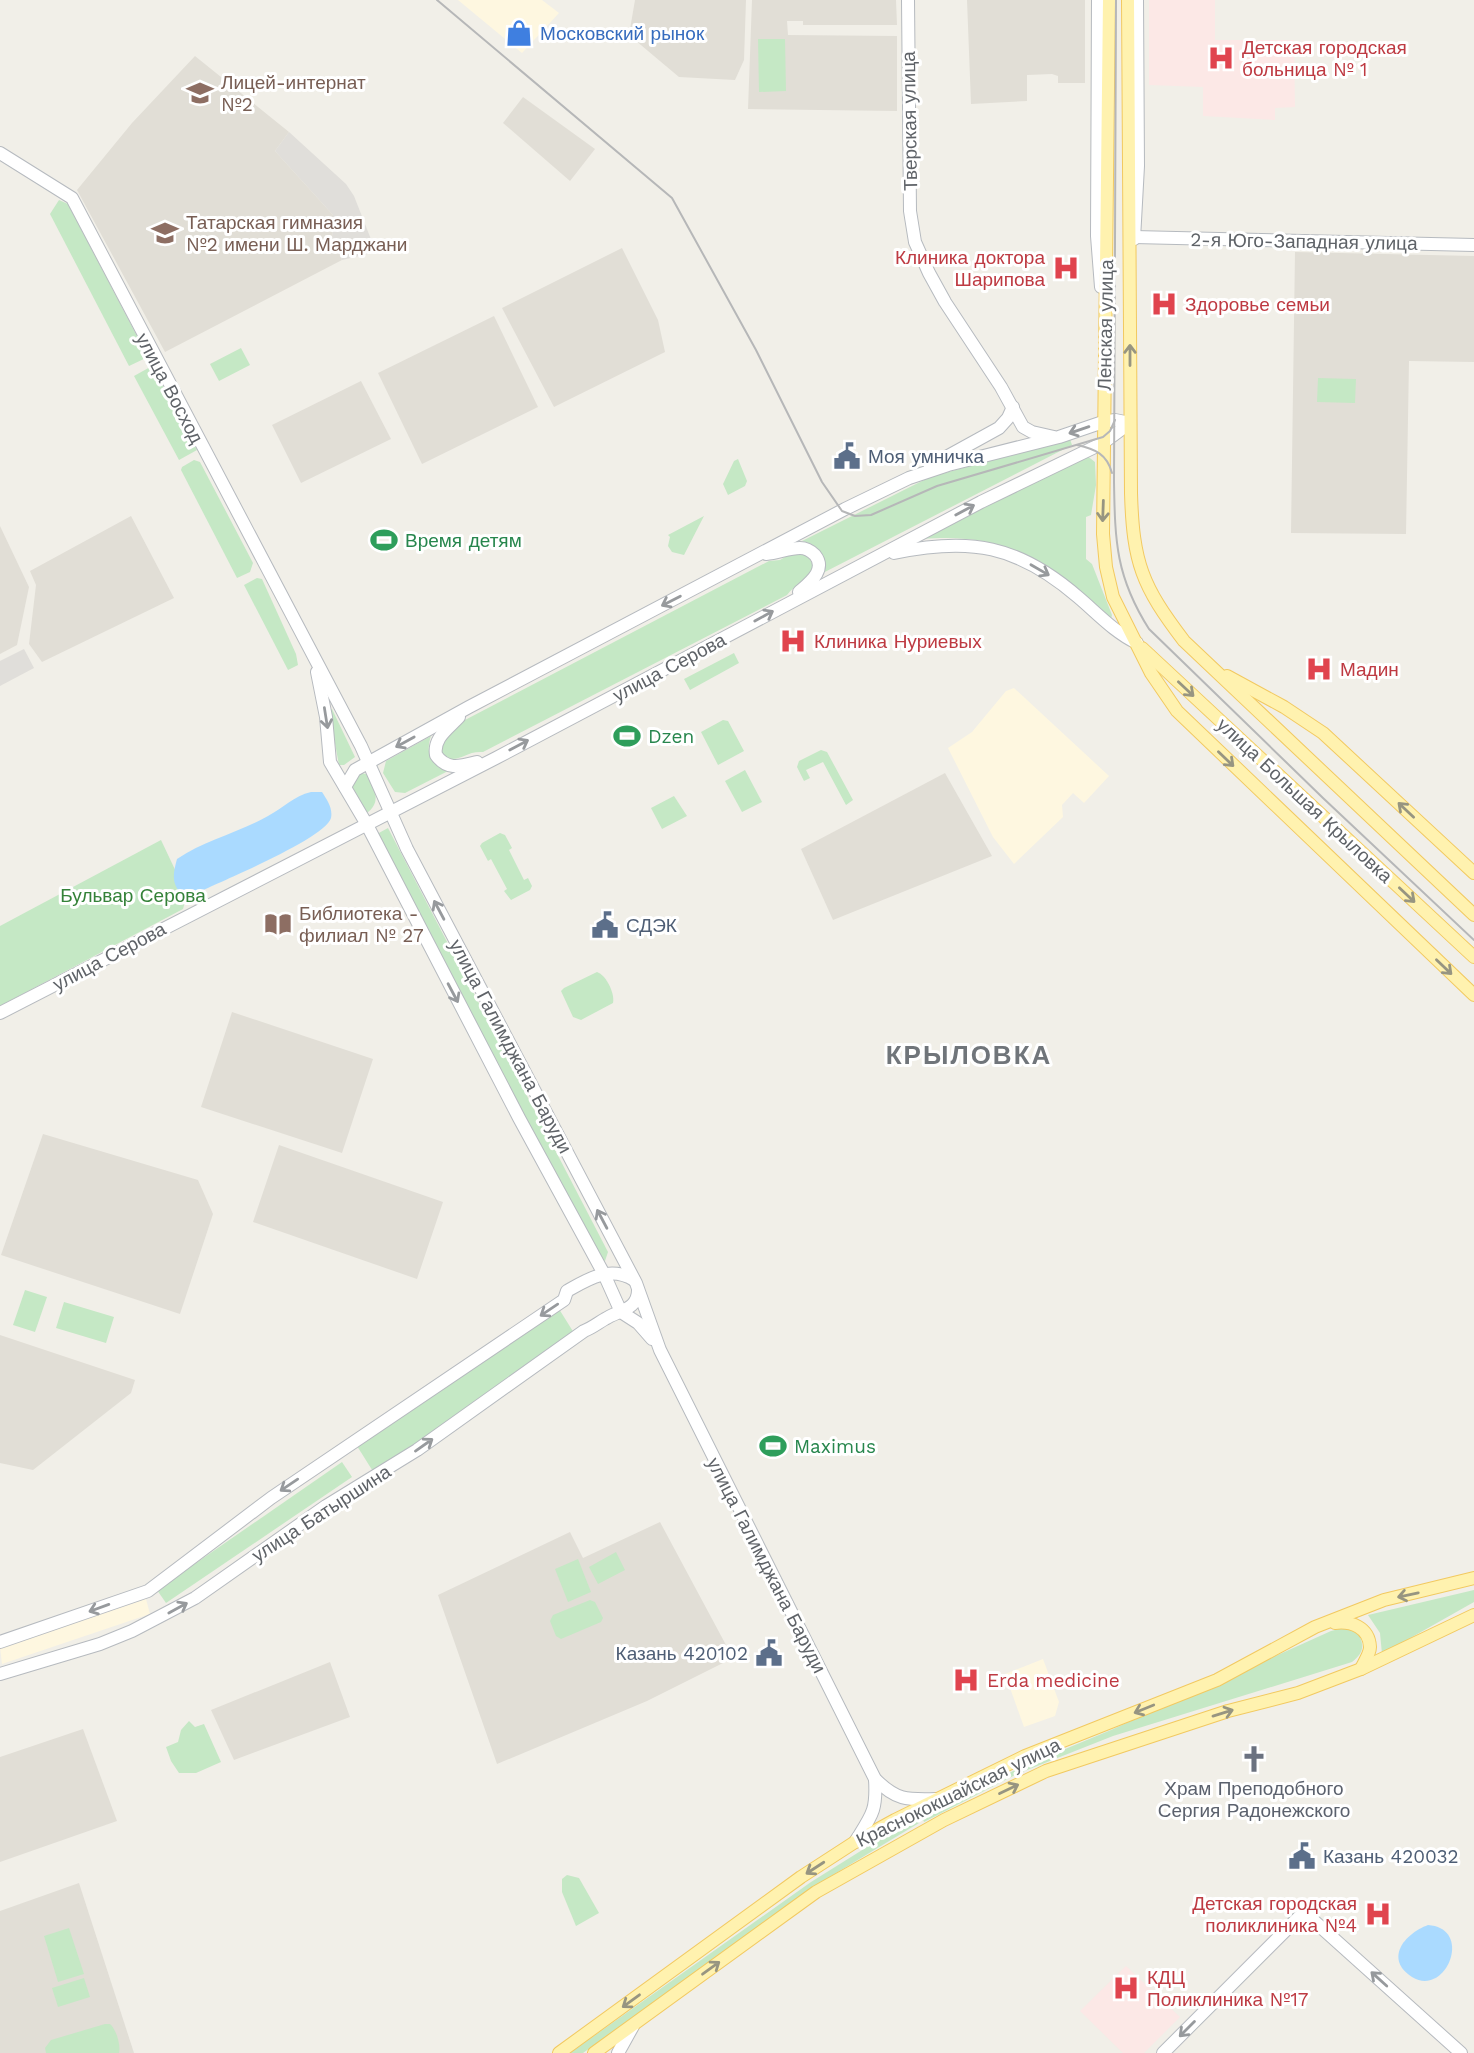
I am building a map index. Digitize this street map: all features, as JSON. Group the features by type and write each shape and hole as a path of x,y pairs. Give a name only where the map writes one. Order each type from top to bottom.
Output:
{"main road":[{"name":"Ленская улица","path":"1109,0 1103,534 1113,597 1151,673 1177,711 1474,995"},
{"name":"Ленская улица","path":"1128,0 1132,529 1138,565 1164,615"},
{"name":"улица Большая Крыловка","path":"1164,615 1184,641 1209,666 1474,915"},
{"name":"улица Большая Крыловка","path":"1137,643 1474,957"},
{"path":"1209,666 1284,707 1324,733 1474,873"},
{"name":"Краснококшайская улица","path":"559,2053 796,1881 855,1842 1025,1756 1217,1680 1315,1627 1384,1600 1474,1578"},
{"name":"Краснококшайская улица","path":"594,2053 816,1892 944,1820 1046,1770 1228,1711 1298,1693 1361,1669 1474,1615"},
{"path":"1315,1627 1345,1622 1362,1628 1370,1649 1361,1669"}],"street":[{"name":"Тверская улица","path":"908,0 911,211 915,242 945,302 1013,407"},
{"path":"1098,0 1097,236 1104,326"},
{"path":"1131,257 1139,166 1137,0"},
{"name":"улица Восход","path":"0,153 72,198 140,332 369,762 391,811"},
{"name":"2-я Юго-Западная улица","path":"1134,237 1474,245"},
{"path":"1013,407 1023,427 1055,438"},
{"path":"345,787 355,770 469,707 909,478 951,452 999,428 1013,407"},
{"path":"909,478 1103,422 1115,420 1130,423"},
{"name":"улица Серова","path":"0,1013 496,758 993,495 1103,443 1130,423"},
{"path":"880,556 946,544 978,546 1001,552 1043,570 1119,634 1137,643"},
{"path":"760,554 781,553 797,548 812,552 817,559 819,568 815,577 785,604"},
{"name":"улица Восход","path":"311,652 326,717 330,762 366,823"},
{"path":"469,707 440,737 436,743 436,755 443,764 455,767 496,758"},
{"name":"улица Галимджана Баруди","path":"391,811 407,849 636,1284 660,1350 874,1779 876,1802 873,1813 855,1842"},
{"name":"улица Галимджана Баруди","path":"366,823 519,1118 604,1274 621,1312"},
{"path":"604,1274 625,1275 636,1284 635,1303 621,1312"},
{"name":"улица Батыршина","path":"0,1642 148,1591 271,1498 564,1300 567,1291 595,1275 604,1274"},
{"path":"621,1312 644,1329 660,1350"},
{"name":"улица Батыршина","path":"0,1674 111,1640 160,1618 195,1598 326,1506 417,1450 584,1332 621,1312"},
{"name":"улица Галимджана Баруди","path":"874,1779 895,1796 936,1800"},
{"path":"1163,2053 1304,1912 1461,2053"},
{"path":"618,2053 636,2022"}],"shaded area":[{"name":"Московский рынок","path":"458,0 542,0 559,13 522,53"},
{"path":"635,0 746,0 744,60 735,80 679,77 629,35"},
{"path":"752,0 896,0 897,25 803,25 803,21 787,21 788,35 897,36 897,111 748,109"},
{"path":"967,0 1085,0 1085,83 1058,83 1058,76 1052,74 1027,75 1027,101 971,104"},
{"name":"Детская городская больница № 1","path":"1149,0 1215,0 1215,40 1294,40 1295,107 1275,108 1275,120 1203,116 1203,87 1149,85"},
{"path":"195,56 289,132 275,151 333,215 332,239 342,260 165,352 77,190 132,123"},
{"path":"523,97 595,149 570,181 503,123"},
{"path":"289,132 346,184 354,196 376,252 342,260 332,239 333,215 275,151"},
{"path":"622,248 658,320 665,352 554,407 502,308"},
{"path":"1295,252 1474,256 1474,362 1409,361 1406,534 1291,533"},
{"path":"494,316 538,407 422,464 378,373"},
{"path":"361,381 391,439 301,483 272,425"},
{"path":"131,516 174,598 42,662 29,644 36,585 30,571"},
{"path":"0,526 29,587 17,645 0,654"},
{"path":"24,649 34,668 0,686 0,661"},
{"path":"1014,688 1109,776 1084,803 1073,793 1062,805 1063,817 1014,864 993,837 948,748 972,732 1006,691"},
{"path":"945,773 992,856 833,920 801,849"},
{"path":"232,1012 373,1059 342,1153 201,1107"},
{"path":"43,1134 198,1180 213,1214 180,1314 1,1255"},
{"path":"279,1145 443,1202 417,1279 253,1222"},
{"path":"0,1335 135,1380 131,1393 33,1470 0,1463"},
{"path":"660,1522 733,1658 647,1701 497,1764 438,1595 570,1532 583,1558"},
{"path":"146,1599 150,1614 2,1664 0,1647"},
{"path":"1043,1659 1059,1702 1055,1716 1024,1727 1005,1674"},
{"path":"330,1662 350,1717 234,1760 211,1710"},
{"path":"83,1729 117,1821 0,1862 0,1757"},
{"path":"79,1883 134,2053 0,2053 0,1911"},
{"name":"КДЦ Поликлиника №17","path":"1126,1966 1180,2017 1144,2053 1123,2053 1080,2011"}],"green space":[{"path":"758,39 785,39 786,91 759,92"},
{"path":"59,200 68,204 148,357 129,366 50,214"},
{"path":"241,348 250,365 219,381 210,364"},
{"path":"152,366 197,450 179,460 134,376"},
{"path":"1318,378 1356,379 1355,403 1317,402"},
{"path":"1070,439 1072,445 819,575 820,553 814,546 802,541 930,477"},
{"path":"1086,455 1095,462 1096,485 1091,515 1086,517 1086,559 1092,564 1112,615 1111,619 1067,582 1026,555 1004,546 980,541 922,539"},
{"path":"738,459 747,481 745,486 728,495 723,484 734,461"},
{"path":"194,460 200,462 253,563 250,572 237,578 181,470"},
{"path":"704,516 684,555 672,552 668,546 668,535"},
{"path":"797,550 808,555 814,568 787,595 483,752 455,759 443,758 439,744 465,720 769,561 780,560"},
{"path":"257,578 262,579 296,654 298,665 288,670 244,585"},
{"path":"734,653 739,663 690,690 684,679"},
{"path":"332,709 355,757 344,765 339,765 329,711"},
{"path":"723,720 728,721 744,751 718,765 701,732"},
{"path":"431,736 431,758 438,766 450,770 405,793 395,792 383,773 386,761"},
{"path":"821,750 827,752 853,800 846,805 823,762 806,770 810,778 804,781 797,767 799,761"},
{"path":"745,770 762,802 742,812 725,781"},
{"path":"361,773 366,774 372,784 376,799 368,812 365,812 352,790 354,779"},
{"path":"674,796 687,816 662,829 651,808"},
{"path":"388,828 608,1252 605,1261 597,1259 377,834"},
{"path":"500,833 505,835 512,848 509,850 524,880 528,878 532,886 530,890 511,900 504,891 507,889 491,859 488,861 480,846"},
{"name":"Бульвар Серова","path":"161,840 187,895 183,909 0,1006 0,926"},
{"path":"597,972 609,985 613,1003 581,1020 573,1017 561,991"},
{"path":"25,1290 47,1297 35,1332 13,1325"},
{"path":"64,1302 114,1317 106,1343 56,1328"},
{"path":"559,1309 574,1333 374,1473 357,1446"},
{"path":"342,1462 352,1477 166,1603 157,1590"},
{"path":"616,1552 625,1570 598,1584 589,1567"},
{"path":"578,1559 591,1592 568,1602 555,1569"},
{"path":"1474,1590 1474,1602 1382,1654 1380,1633 1368,1615"},
{"path":"590,1600 595,1602 603,1618 601,1622 561,1639 556,1636 550,1621 553,1615"},
{"path":"1347,1627 1357,1631 1362,1645 1361,1652 1352,1662 1113,1736 1017,1774 924,1822 926,1817 1015,1770 1331,1631"},
{"path":"189,1721 195,1727 204,1724 221,1762 196,1773 179,1773 166,1747 178,1742 181,1730"},
{"path":"917,1821 919,1823 813,1887 583,2053 570,2053 811,1882 875,1842"},
{"path":"567,1875 579,1878 599,1913 576,1926 562,1892 562,1879"},
{"path":"69,1928 84,1974 58,1982 44,1936"},
{"path":"84,1978 90,1997 58,2007 52,1988"},
{"path":"110,2024 114,2030 119,2042 119,2053 46,2053 45,2048 51,2040"}],"water":[{"path":"311,792 322,792 331,814 325,826 312,836 199,892 182,895 178,891 174,878 177,859 257,822 294,799"},
{"path":"1428,1925 1442,1929 1450,1937 1452,1948 1444,1971 1435,1978 1424,1981 1412,1977 1404,1970 1398,1955 1411,1934"}],"tram line":[{"path":"437,0 672,198 756,350 822,482 842,511 855,516 871,515 937,486 1103,437 1110,431 1115,420"},
{"path":"1116,0 1114,503 1120,558 1130,593 1149,629 1474,940"},
{"path":"1077,445 1099,453 1107,461 1112,473"}],"place":[{"name":"Московский рынок","path":"519,33"},
{"name":"Детская городская больница № 1","path":"1221,58"},
{"name":"Лицей-интернат №2","path":"200,93"},
{"name":"Татарская гимназия №2 имени Ш. Марджани","path":"165,233"},
{"name":"Клиника доктора Шарипова","path":"1066,268"},
{"name":"Здоровье семьи","path":"1164,304"},
{"name":"Моя умничка","path":"847,456"},
{"name":"Время детям","path":"384,540"},
{"name":"Клиника Нуриевых","path":"793,641"},
{"name":"Мадин","path":"1319,669"},
{"name":"Dzen","path":"627,736"},
{"name":"Библиотека - филиал № 27","path":"278,924"},
{"name":"СДЭК","path":"605,925"},
{"name":"Maximus","path":"773,1446"},
{"name":"Казань 420102","path":"769,1653"},
{"name":"Erda medicine","path":"966,1680"},
{"name":"Храм Преподобного Сергия Радонежского","path":"1254,1759"},
{"name":"Казань 420032","path":"1302,1856"},
{"name":"Детская городская поликлиника №4","path":"1378,1914"},
{"name":"КДЦ Поликлиника №17","path":"1126,1988"}],"district":[{"name":"КРЫЛОВКА","path":"969,1055"}]}
